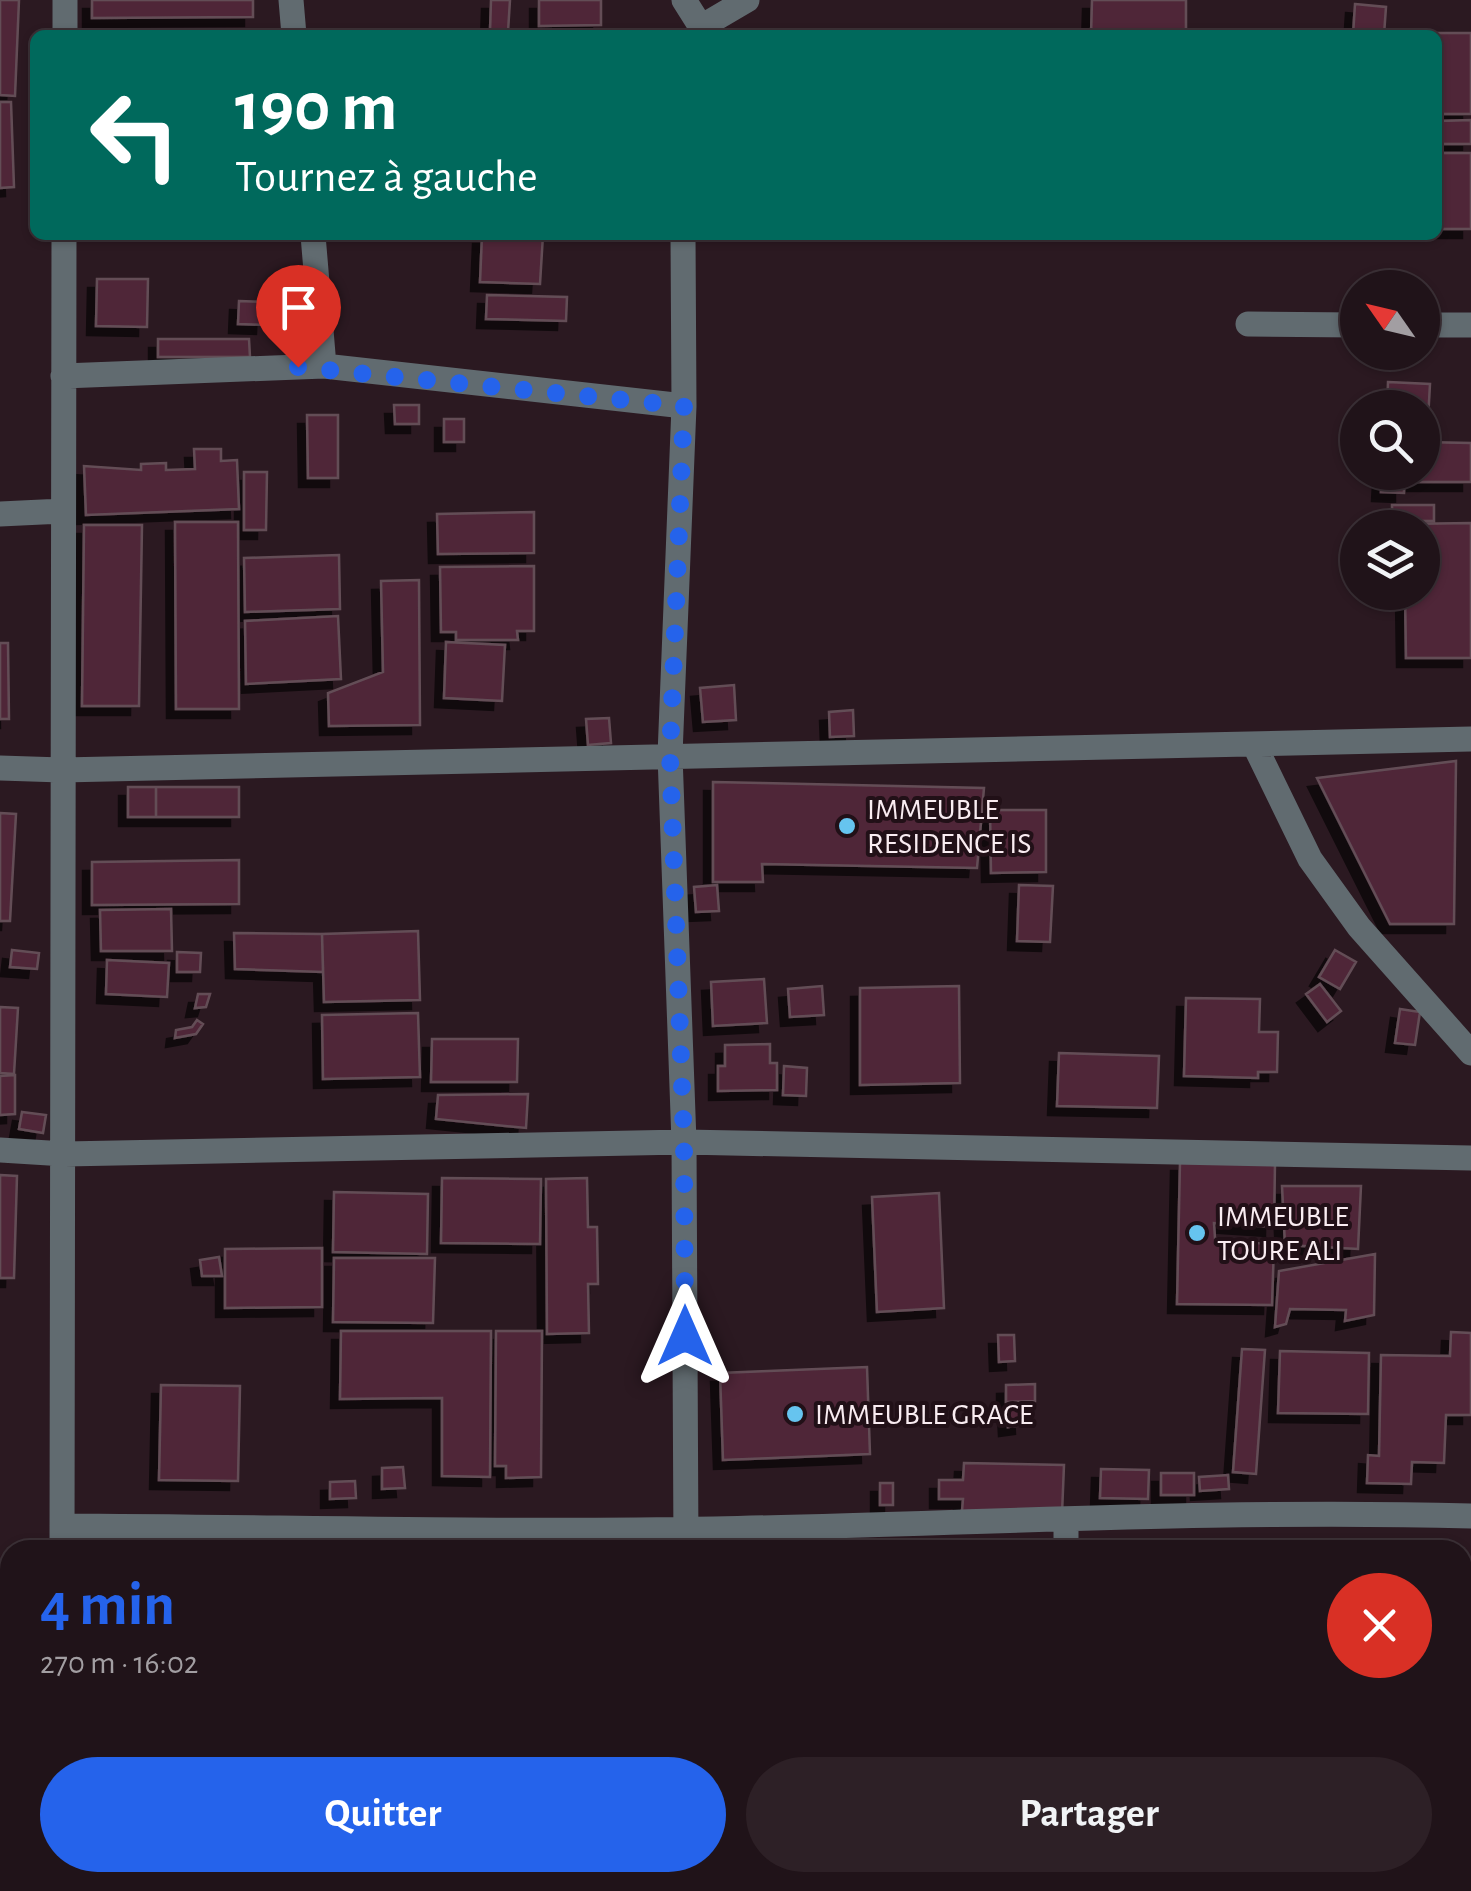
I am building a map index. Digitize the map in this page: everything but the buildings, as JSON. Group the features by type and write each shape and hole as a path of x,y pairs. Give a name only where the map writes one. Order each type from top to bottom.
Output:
{"street":[{"path":"65,0 65,30"},
{"path":"291,0 294,30"},
{"path":"684,0 699,30"},
{"path":"702,30 747,0"},
{"path":"64,240 62,770 66,1154 62,1538 686,1540 1298,1512 1471,1516"},
{"path":"312,240 324,366"},
{"path":"683,240 684,406 670,755 684,1142 686,1540"},
{"path":"1248,324 1340,324"},
{"path":"1440,324 1471,325"},
{"path":"63,376 324,366 684,406"},
{"path":"0,514 63,511"},
{"path":"0,768 62,770 1471,739"},
{"path":"1254,744 1310,860 1359,926 1471,1053"},
{"path":"0,1150 66,1154 684,1142 1471,1158"},
{"path":"1066,1522 1066,1540"}],"place":[{"name":"IMMEUBLE RESIDENCE IS","path":"847,826"},
{"name":"IMMEUBLE TOURE ALI","path":"1197,1233"},
{"name":"IMMEUBLE GRACE","path":"795,1414"}],"route":[{"path":"298,367 324,366 684,406 670,755 684,1142 685,1336"}]}
